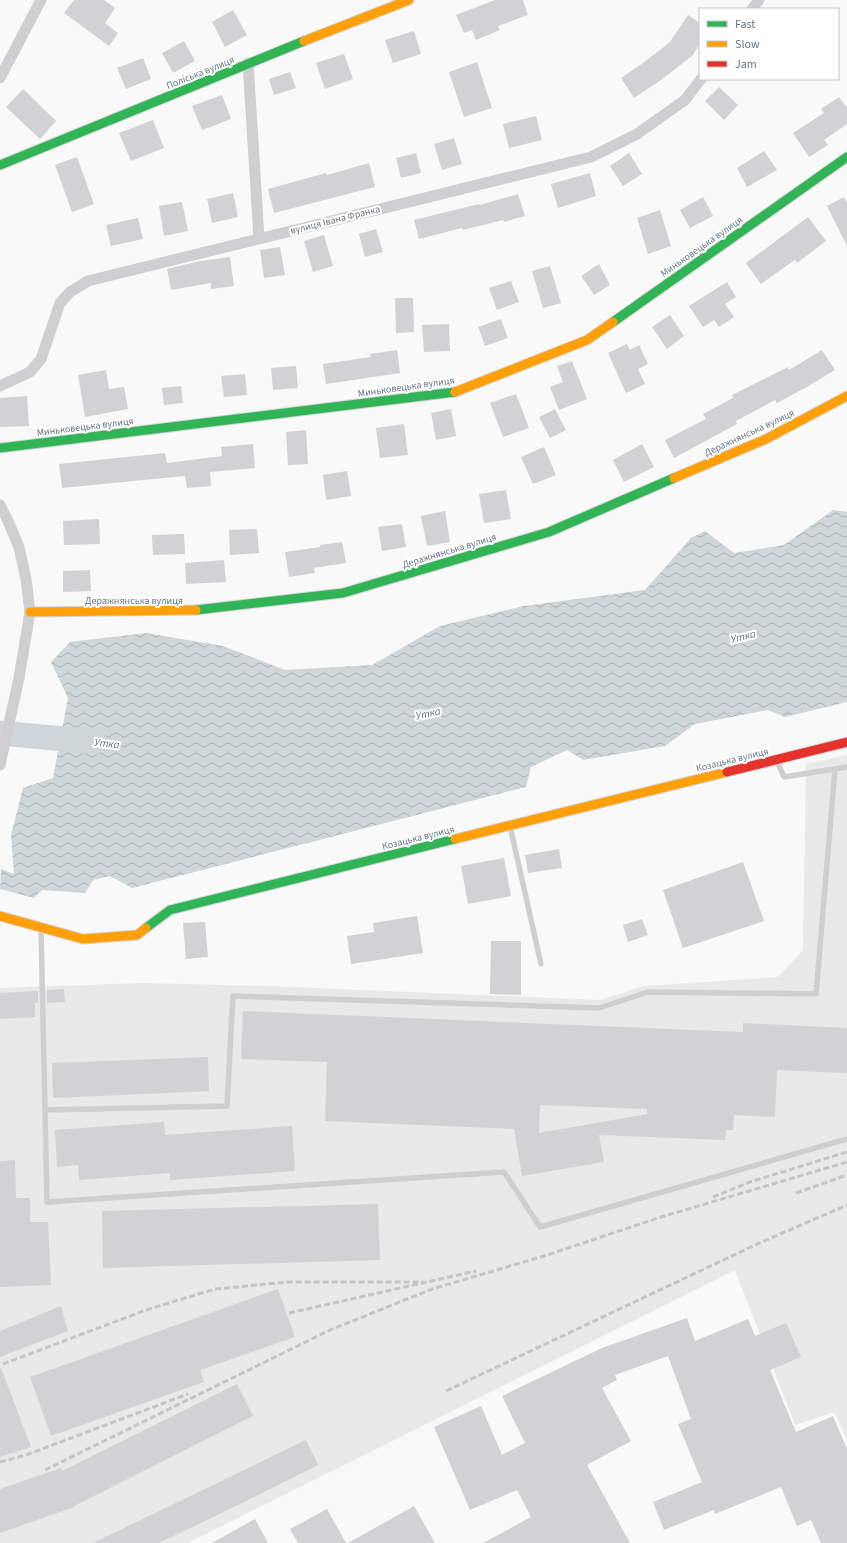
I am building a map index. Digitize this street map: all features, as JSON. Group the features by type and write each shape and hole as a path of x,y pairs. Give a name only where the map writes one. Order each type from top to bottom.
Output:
{"street":[{"path":"0,78 40,0"},
{"name":"Поліська вулиця","path":"0,166 248,63 409,0"},
{"path":"753,8 759,0"},
{"path":"248,63 259,238"},
{"name":"вулиця Івана Франка","path":"0,386 30,372 41,359 60,303 70,292 88,280 591,157 637,134 679,105 685,100 699,80"},
{"name":"Миньковецька вулиця","path":"0,448 452,392 587,340 847,157"},
{"name":"Деражнянська вулиця","path":"30,612 188,611 343,593 549,532 766,439 847,396"},
{"path":"0,505 18,547 26,579 30,612 19,678 0,765"},
{"name":"Козацька вулиця","path":"0,916 83,939 137,935 170,910 847,742"}],"lane":[{"path":"777,760 784,777 847,766"},
{"path":"45,1110 227,1106 233,996 599,1008 648,992 816,994 835,769"},
{"path":"510,826 541,964"},
{"path":"41,927 47,1202 504,1172 540,1227 847,1139"}],"shaded area":[{"path":"847,755 847,1439 834,1412 795,1425 735,1270 188,1543 0,1543 0,988 142,983 268,986 600,1000 644,986 778,977 803,950 806,764"}],"water":[{"path":"833,510 847,512 847,702 785,717 768,710 695,724 665,746 583,760 567,750 531,767 526,787 132,888 110,876 93,880 85,893 42,890 34,898 0,889 1,869 14,874 11,835 23,788 53,778 68,698 51,662 70,642 146,633 223,646 285,670 372,665 440,626 524,606 645,590 691,538 705,531 734,553 784,545"}],"building":[{"path":"74,0 104,0 115,8 105,23 118,33 109,46 64,13"},
{"path":"495,0 523,0 528,15 498,26 500,30 476,40 472,30 464,33 456,15"},
{"path":"233,10 247,35 225,47 212,22"},
{"path":"688,15 699,22 699,46 692,56 661,80 634,98 621,78 670,42"},
{"path":"414,31 421,54 393,63 385,40"},
{"path":"184,41 195,61 173,73 162,53"},
{"path":"344,54 353,79 325,89 316,63"},
{"path":"143,58 151,79 126,89 117,68"},
{"path":"477,62 492,108 464,117 449,72"},
{"path":"290,72 296,88 274,95 269,79"},
{"path":"719,87 738,105 724,120 705,101"},
{"path":"23,89 56,121 40,139 6,107"},
{"path":"222,95 231,119 202,130 192,106"},
{"path":"839,97 847,108 847,124 824,140 828,145 809,157 793,133 824,113 821,109"},
{"path":"536,116 542,140 509,148 503,124"},
{"path":"153,120 164,148 131,161 119,133"},
{"path":"454,138 462,164 442,170 434,144"},
{"path":"764,151 777,170 747,187 737,168"},
{"path":"416,153 421,173 401,178 396,158"},
{"path":"629,153 642,174 623,186 610,166"},
{"path":"77,157 94,204 72,212 55,165"},
{"path":"369,163 375,187 274,213 268,189"},
{"path":"590,173 596,196 558,208 551,184"},
{"path":"233,193 238,217 212,223 207,199"},
{"path":"518,194 525,216 504,222 503,220 463,230 462,228 419,239 414,220 480,205"},
{"path":"703,197 713,216 690,228 680,210"},
{"path":"844,197 847,203 847,246 827,206"},
{"path":"182,202 188,231 164,236 159,206"},
{"path":"660,210 671,246 648,254 637,218"},
{"path":"808,217 826,241 797,263 795,260 761,284 746,263"},
{"path":"138,218 143,239 111,246 106,225"},
{"path":"376,229 383,252 365,257 359,234"},
{"path":"324,235 333,266 313,272 304,241"},
{"path":"280,247 285,275 264,278 260,250"},
{"path":"230,257 234,286 211,289 211,283 171,290 167,269 200,261"},
{"path":"599,264 610,285 594,295 581,276"},
{"path":"550,266 561,303 543,308 532,271"},
{"path":"511,281 519,302 497,310 489,288"},
{"path":"727,282 736,297 725,304 734,317 719,327 714,320 703,327 689,306"},
{"path":"395,298 413,298 414,332 396,333"},
{"path":"670,315 684,336 667,349 652,327"},
{"path":"501,319 508,338 485,346 478,327"},
{"path":"449,324 450,351 424,352 422,325"},
{"path":"627,344 630,350 639,345 648,364 638,369 645,384 626,393 608,353"},
{"path":"397,350 400,373 326,384 323,364 371,357 370,354"},
{"path":"822,350 835,370 777,403 775,400 736,421 737,424 674,458 665,440 706,419 703,414 733,398 732,395 788,367 789,370"},
{"path":"572,361 587,399 559,410 550,387 563,382 557,366"},
{"path":"296,366 298,388 273,390 271,368"},
{"path":"106,370 109,389 124,387 128,409 85,417 78,375"},
{"path":"245,374 247,395 224,397 221,376"},
{"path":"181,386 183,403 164,405 162,388"},
{"path":"516,394 529,428 503,437 490,403"},
{"path":"27,396 29,426 0,427 0,398"},
{"path":"451,409 456,436 436,440 431,413"},
{"path":"555,409 566,430 550,438 539,417"},
{"path":"404,424 408,455 380,458 376,428"},
{"path":"306,430 308,464 288,465 286,432"},
{"path":"253,444 255,468 210,472 211,486 187,488 185,476 62,488 59,464 165,453 167,463 222,456 221,447"},
{"path":"642,444 654,467 624,482 613,460"},
{"path":"544,447 556,475 533,484 521,457"},
{"path":"347,471 351,496 326,500 323,475"},
{"path":"506,490 511,519 484,523 479,494"},
{"path":"445,511 450,542 427,546 421,516"},
{"path":"99,519 100,544 64,545 63,521"},
{"path":"402,524 406,547 382,551 378,527"},
{"path":"257,529 259,553 230,555 229,530"},
{"path":"184,534 185,554 153,555 152,535"},
{"path":"342,542 346,563 314,568 315,573 289,577 285,552"},
{"path":"224,560 226,582 186,584 185,563"},
{"path":"90,570 91,591 63,592 63,571"},
{"path":"559,849 562,868 528,873 525,855"},
{"path":"504,858 511,896 468,904 461,866"},
{"path":"743,862 764,921 683,948 663,890"},
{"path":"417,916 423,953 351,964 347,936 374,932 373,923"},
{"path":"642,919 648,935 628,942 623,925"},
{"path":"205,922 208,957 186,959 183,923"},
{"path":"491,941 521,941 521,995 490,994"},
{"path":"64,989 65,1002 47,1003 47,990"},
{"path":"38,991 38,1003 35,1003 35,1017 0,1019 0,993"},
{"path":"243,1011 743,1032 743,1023 847,1028 847,1073 777,1070 775,1117 734,1115 733,1130 726,1130 725,1140 599,1135 604,1162 522,1176 514,1129 325,1121 327,1062 241,1059","holes":["540,1105 647,1109 647,1114 539,1133"]},
{"path":"208,1057 209,1091 53,1098 52,1063"},
{"path":"164,1122 165,1135 292,1126 295,1171 170,1180 170,1173 79,1180 78,1165 57,1167 55,1130"},
{"path":"15,1160 16,1198 30,1198 30,1222 48,1222 51,1285 0,1287 0,1161"},
{"path":"378,1204 380,1260 103,1268 102,1211"},
{"path":"278,1289 295,1337 200,1370 204,1382 51,1436 30,1377"},
{"path":"61,1306 68,1331 0,1357 0,1331"},
{"path":"687,1318 695,1341 748,1319 755,1336 786,1323 801,1357 770,1370 796,1432 833,1416 847,1449 847,1543 821,1543 811,1520 797,1526 781,1487 715,1514 714,1510 664,1530 653,1502 702,1482 678,1424 691,1419 668,1356 615,1375 617,1380 602,1388 631,1441 587,1465 630,1543 483,1543 531,1517 517,1490 470,1510 434,1427 481,1406 502,1455 525,1443 502,1396 602,1348"},
{"path":"0,1368 31,1447 0,1457"},
{"path":"237,1384 253,1416 74,1507 0,1533 0,1489 61,1468 62,1471"},
{"path":"306,1440 318,1465 240,1504 159,1543 93,1543"},
{"path":"414,1506 435,1543 348,1543"},
{"path":"327,1509 346,1543 298,1543 290,1529"},
{"path":"255,1519 268,1543 212,1543"}],"waterway":[{"name":"Утка","path":"0,733 95,742"}],"railway":[{"path":"713,1197 750,1182 847,1152"},
{"path":"45,1470 330,1330 432,1289 544,1256 661,1217 847,1162"},
{"path":"796,1193 847,1175"},
{"path":"446,1391 755,1245 847,1205"},
{"path":"289,1313 476,1271"},
{"path":"3,1364 146,1310 215,1289 288,1282 424,1282"},
{"path":"0,1462 26,1455 188,1394"}],"traffic: fast":[{"path":"0,165 304,41"},
{"path":"613,322 847,157"},
{"path":"0,448 455,392"},
{"path":"196,610 343,593 549,532 674,478"},
{"path":"146,928 170,910 455,839"}],"traffic: slow":[{"path":"304,41 409,0"},
{"path":"455,392 587,340 613,322"},
{"path":"674,478 766,439 847,396"},
{"path":"30,612 196,610"},
{"path":"455,839 727,772"},
{"path":"0,916 83,939 137,935 146,928"}],"traffic: jam":[{"path":"727,772 847,742"}]}
